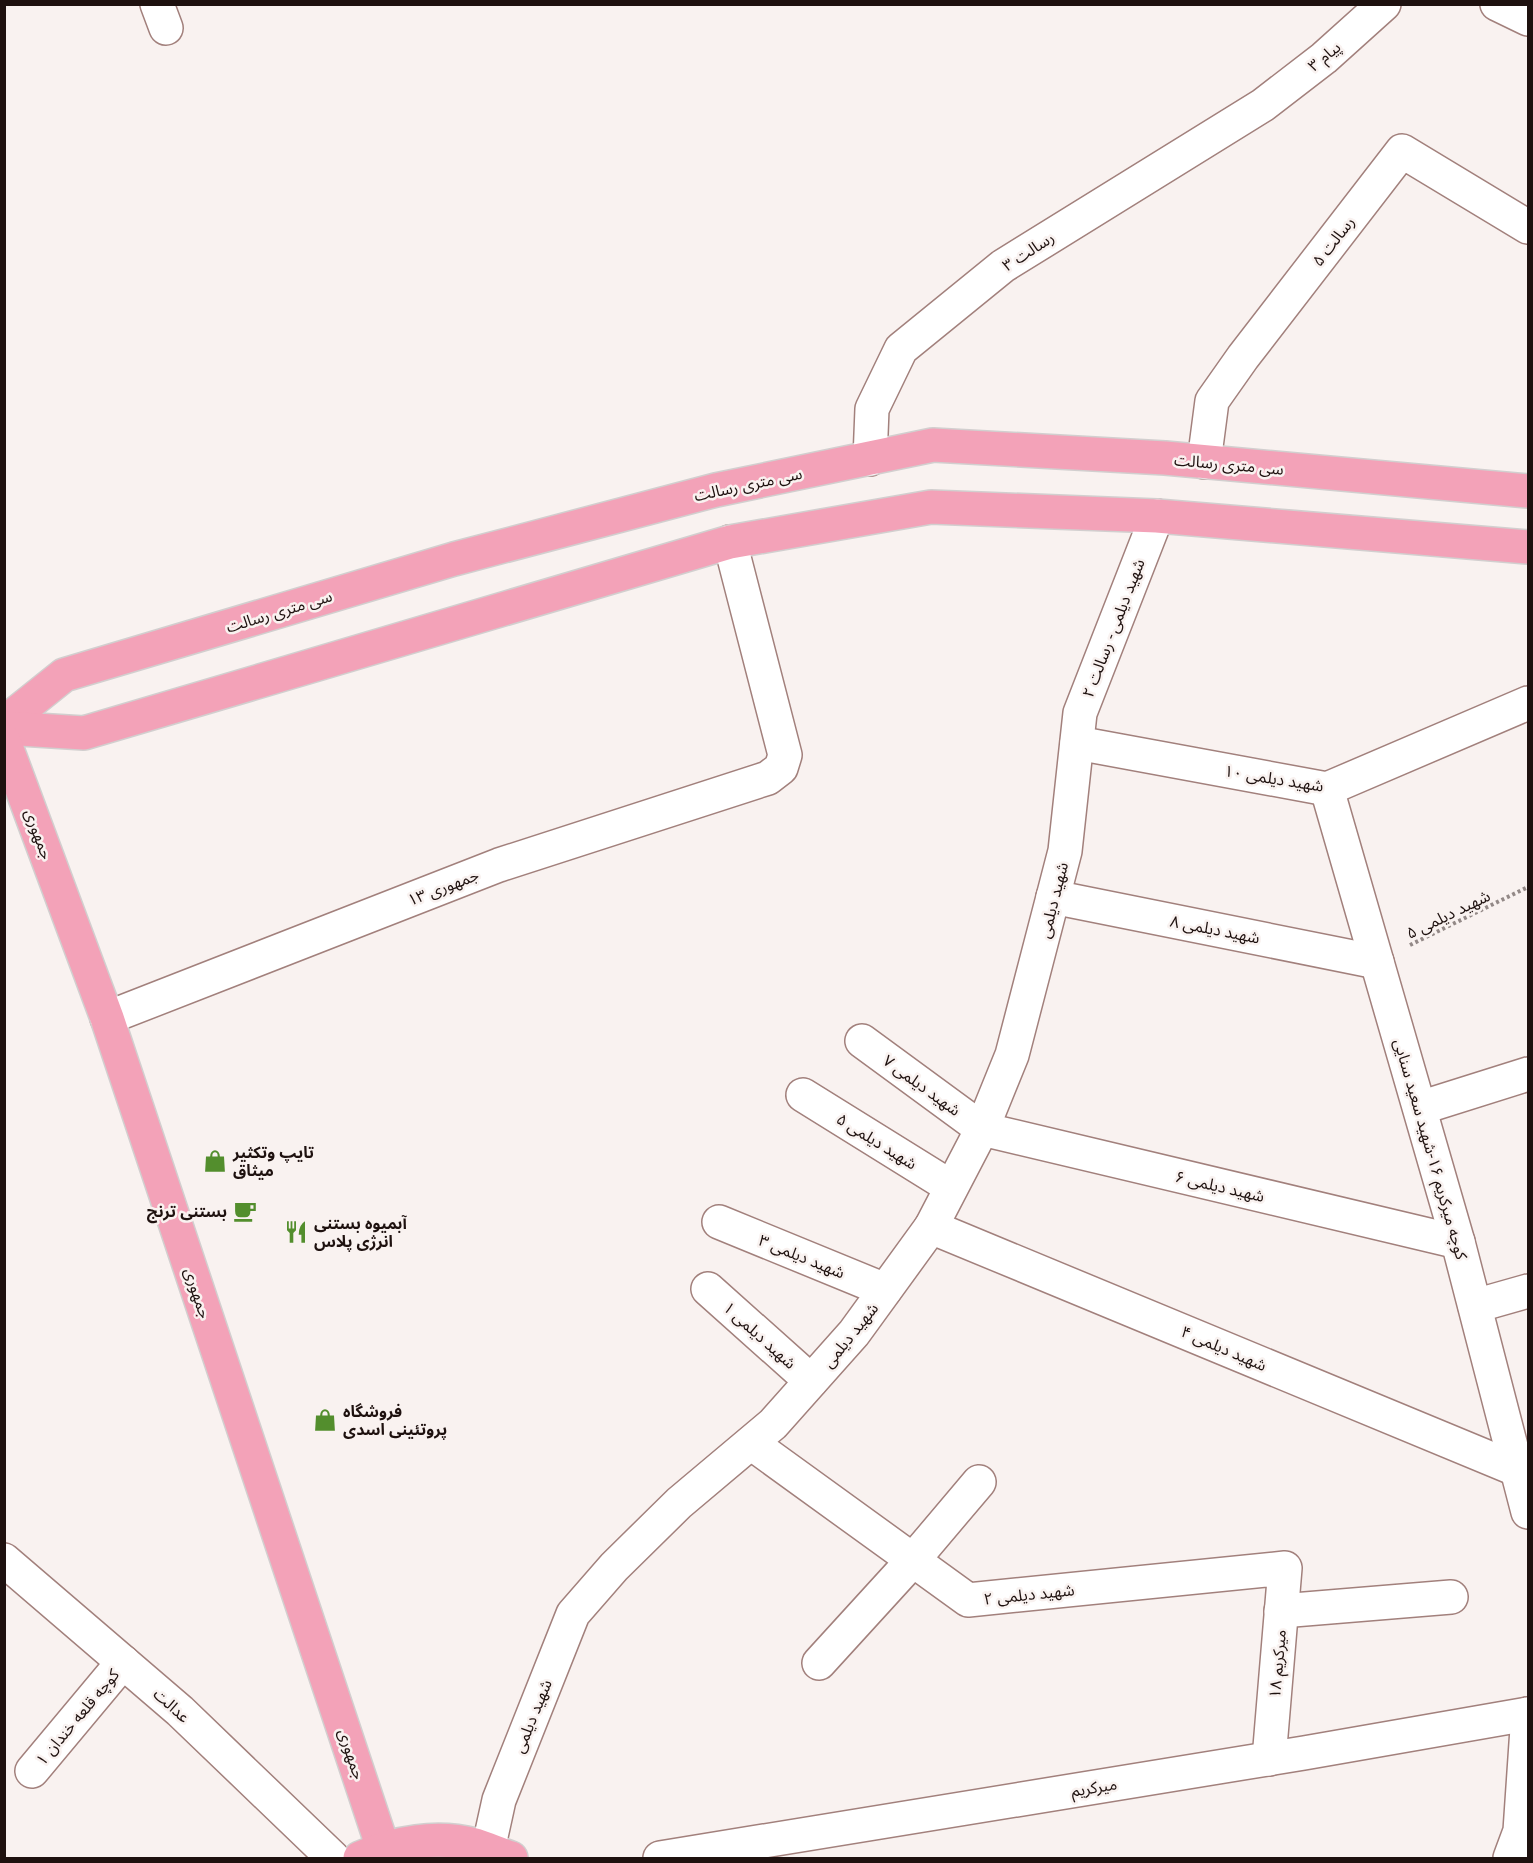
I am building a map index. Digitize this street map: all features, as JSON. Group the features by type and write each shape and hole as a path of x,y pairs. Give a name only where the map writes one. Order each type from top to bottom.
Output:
{"main road":[{"name":"سی متری رسالت","path":"4,726 64,675 454,558 716,490 933,445 1165,458 1528,491"},
{"name":"سی متری رسالت","path":"4,726 84,733 730,542 931,507 1156,516 1528,547"},
{"name":"جمهوری","path":"4,741 107,1018 371,1853"},
{"path":"371,1853 428,1840 473,1845 499,1854"}],"street":[{"name":"۳ پیام","path":"1263,105 1324,58 1384,4"},
{"path":"1497,4 1528,19"},
{"name":"۳ رسالت","path":"870,459 872,409 901,349 1003,266 1263,105"},
{"name":"۵ رسالت","path":"1204,462 1212,402 1243,357 1402,151 1528,227"},
{"name":"شهید دیلمی - رسالت ۲","path":"1077,743 1080,713 1156,516"},
{"name":"۱۳ جمهوری","path":"107,1018 499,865 768,778 781,768 785,754 730,542"},
{"name":"۱۰ شهید دیلمی","path":"1077,743 1328,789 1528,703"},
{"name":"شهید دیلمی","path":"499,1854 499,1800 573,1614 614,1567 679,1503 773,1424 854,1333 930,1227 982,1129 1012,1055 1065,851 1077,743"},
{"name":"کوچه میرکریم ۱۶-شهید سعید سنایی","path":"1328,789 1458,1242 1528,1512"},
{"name":"۸ شهید دیلمی","path":"1053,897 1377,962"},
{"name":"۷ شهید دیلمی","path":"862,1041 982,1129"},
{"path":"1420,1108 1528,1074"},
{"name":"۵ شهید دیلمی","path":"803,1095 951,1187"},
{"name":"۶ شهید دیلمی","path":"982,1129 1458,1242"},
{"name":"۳ شهید دیلمی","path":"719,1222 885,1290"},
{"name":"۴ شهید دیلمی","path":"930,1227 1518,1470"},
{"name":"۱ شهید دیلمی","path":"708,1289 811,1382"},
{"path":"1475,1306 1528,1291"},
{"name":"۲ شهید دیلمی","path":"751,1443 968,1600 1285,1568"},
{"path":"819,1663 913,1560 979,1482"},
{"name":"۱۸ میرکریم","path":"1269,1759 1285,1568"},
{"name":"عدالت","path":"9,1571 123,1662 180,1711 333,1858"},
{"path":"1281,1611 1451,1597"},
{"name":"کوچه قلعه خندان ۱","path":"32,1771 123,1662"},
{"path":"1510,1858 1520,1831 1528,1714"},
{"name":"میرکریم","path":"660,1858 1269,1759 1528,1714"}],"path":[{"name":"شهید دیلمی ۵","path":"1377,962 1528,887"}],"place":[{"name":"تایپ وتکثیر میثاق","path":"215,1161"},
{"name":"بستنی ترنج","path":"245,1211"},
{"name":"آبمیوه بستنی انرژی پلاس","path":"296,1232"},
{"name":"فروشگاه پروتئینی اسدی","path":"325,1420"}]}
